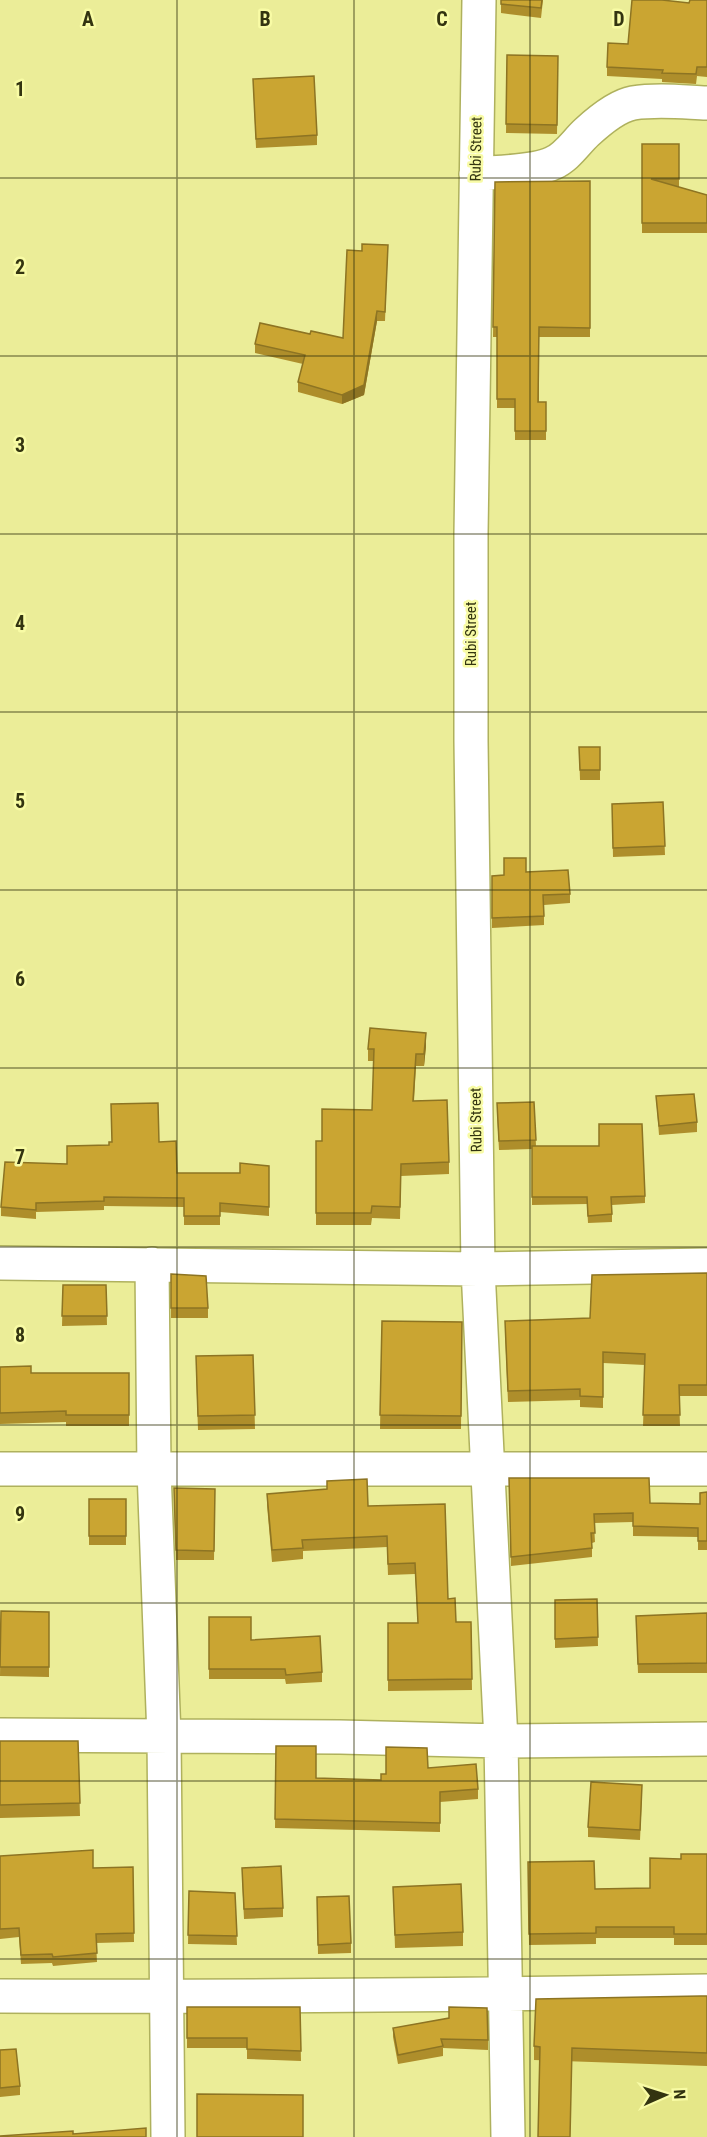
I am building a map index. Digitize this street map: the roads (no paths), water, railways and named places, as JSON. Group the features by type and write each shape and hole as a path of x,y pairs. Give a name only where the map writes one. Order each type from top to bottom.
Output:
{"street":[{"name":"Rubi Street","path":"479,0 471,741 478,1269 501,1741 508,2137"},
{"path":"476,174 529,169 553,164 567,153 586,132 632,103 707,103"},
{"path":"0,1263 478,1269 707,1265"},
{"path":"152,1264 154,1470 164,1737 168,2137"},
{"path":"0,1469 707,1469"},
{"path":"0,1735 340,1737 501,1741 707,1739"},
{"path":"0,1996 506,1995 707,1991"}]}
